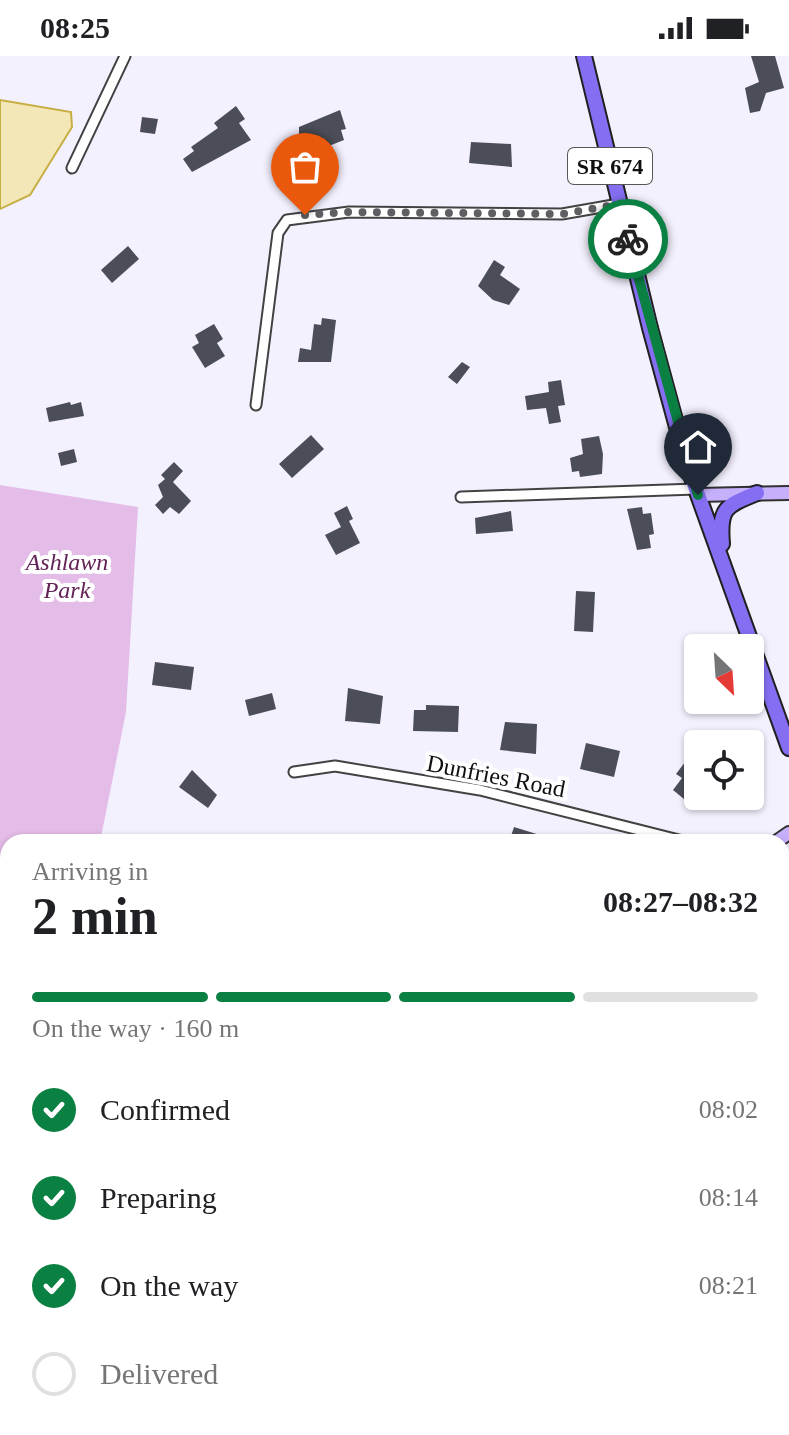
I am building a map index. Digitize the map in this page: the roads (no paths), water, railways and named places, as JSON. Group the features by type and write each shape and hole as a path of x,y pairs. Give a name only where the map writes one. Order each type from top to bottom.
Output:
{"main road":[{"name":"SR 674","path":"584,56 650,328 697,492 789,748"},
{"path":"697,492 789,493"},
{"path":"725,568 722,515 737,501 757,493"}],"street":[{"path":"72,168 125,56"},
{"path":"256,405 278,233 287,220 349,212 562,214 619,204"},
{"path":"461,497 697,492"},
{"name":"Dunfries Road","path":"294,772 335,766 480,790 655,834"}],"park label":[{"name":"Ashlawn Park","path":"67,576"}]}
